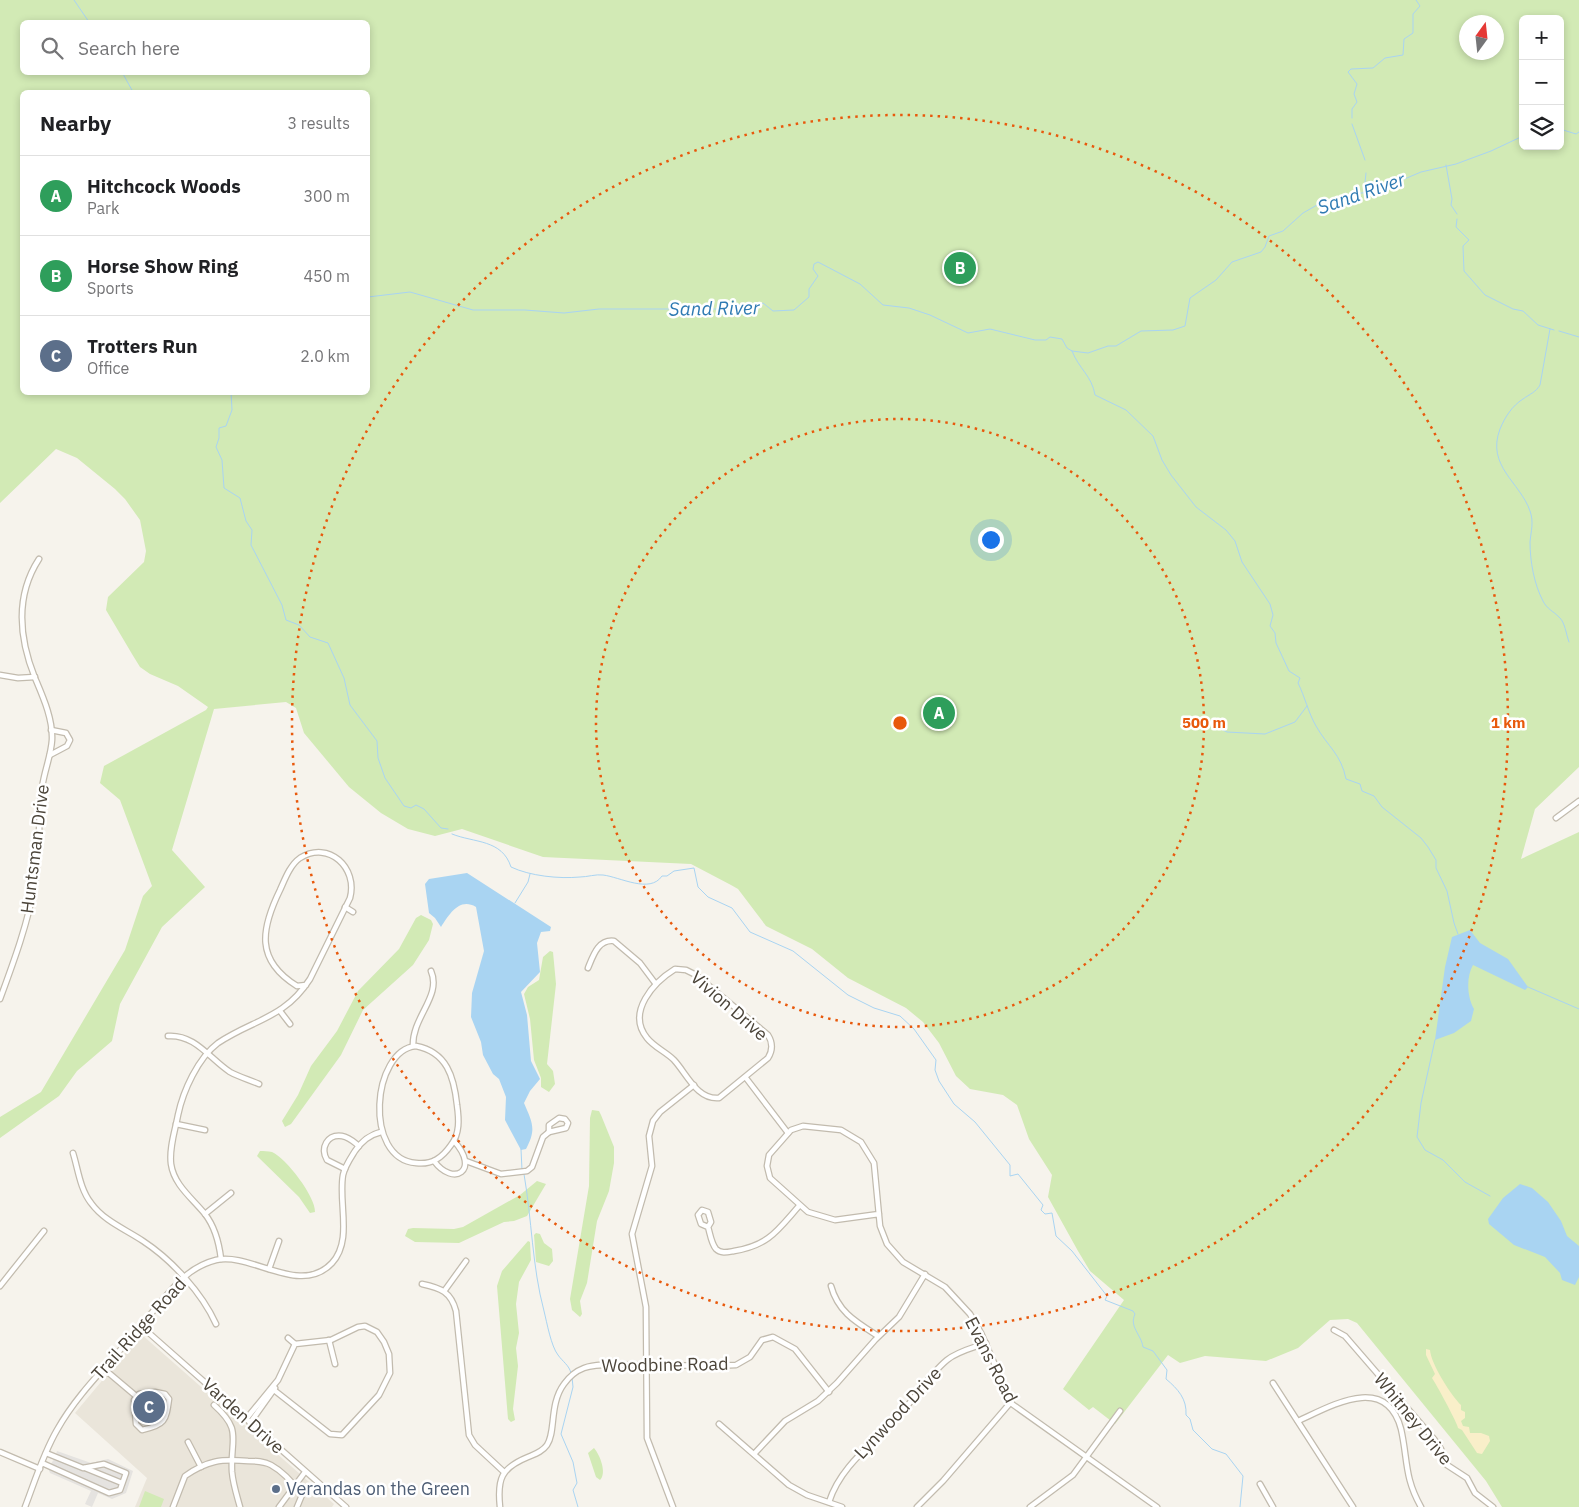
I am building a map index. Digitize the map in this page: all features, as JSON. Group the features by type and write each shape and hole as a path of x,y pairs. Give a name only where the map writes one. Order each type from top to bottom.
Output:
{"street":[{"name":"Huntsman Drive","path":"0,999 23,933 33,890 41,825 42,788 49,756 51,730 25,642 21,610 26,582 39,558"},
{"path":"0,675 35,678"},
{"path":"49,756 53,751 67,746 70,740 66,733 51,730"},
{"path":"1556,818 1579,801"},
{"path":"221,1259 215,1232 204,1214 182,1189 172,1168 170,1154 176,1124 185,1094 208,1054 218,1043 280,1011 306,985 317,965 345,907 351,893 352,884 350,875 343,862 332,855 321,852 303,856 294,863 268,914 264,941 269,958 278,971 296,986 306,985"},
{"path":"345,907 353,912"},
{"path":"588,968 601,944 608,940 614,941 640,963 655,983"},
{"path":"317,965 323,968"},
{"name":"Vivion Drive","path":"675,969 690,971 768,1035 772,1044 770,1056 746,1078 719,1098 704,1095 674,1060 648,1039 641,1028 641,1012 647,994 655,983 675,969"},
{"path":"413,1046 415,1025 434,987 432,971"},
{"path":"280,1011 290,1024"},
{"path":"168,1036 186,1038 230,1072 259,1084"},
{"path":"413,1046 427,1048 436,1054 452,1074 456,1090 458,1119 454,1141 446,1152 434,1161 417,1163 400,1158 389,1148 381,1132 380,1116 383,1086 388,1067 400,1053 413,1046"},
{"path":"746,1078 788,1133 769,1155 767,1170 778,1186 799,1206 817,1216 828,1219 879,1214"},
{"path":"673,1507 648,1445 646,1424 646,1307 633,1247 633,1225 652,1166 649,1136 653,1122 660,1112 694,1085"},
{"path":"176,1124 205,1130"},
{"name":"Evans Road","path":"788,1133 798,1127 813,1125 841,1130 861,1142 874,1163 882,1232 891,1250 903,1262 938,1281 958,1300 974,1320 1011,1402 1019,1410 1157,1507"},
{"name":"Trail Ridge Road","path":"25,1507 46,1453 65,1417 183,1278 199,1267 221,1259 237,1260 268,1269 305,1276 324,1269 335,1259 342,1240 341,1202 345,1169 359,1146 368,1137 381,1132"},
{"path":"466,1161 501,1174 527,1170 532,1167 543,1137 549,1132"},
{"path":"345,1169 327,1160 324,1152 326,1144 331,1138 340,1136 350,1139 359,1146"},
{"path":"434,1161 443,1171 452,1174 462,1171 466,1161 463,1152 454,1141"},
{"path":"73,1153 84,1192 94,1208 104,1217 152,1247 183,1278 207,1308 216,1324"},
{"path":"204,1214 231,1193"},
{"path":"708,1227 714,1246 720,1252 754,1248 771,1237 799,1206"},
{"path":"0,1286 44,1231"},
{"path":"268,1269 279,1241"},
{"path":"445,1290 466,1261"},
{"path":"754,1454 783,1422 811,1406 829,1392 878,1336 899,1317 925,1274"},
{"path":"422,1284 445,1290 456,1311 469,1435 475,1445 504,1472 500,1483 500,1507"},
{"path":"831,1286 834,1297 844,1312 878,1336"},
{"name":"Varden Drive","path":"141,1326 346,1507"},
{"path":"274,1390 330,1434 340,1436 344,1434 384,1387 390,1373 389,1354 378,1334 365,1326 329,1340 294,1344"},
{"name":"Whitney Drive","path":"1334,1330 1344,1336 1434,1439 1441,1449 1447,1465 1467,1478 1475,1493 1493,1507"},
{"name":"Woodbine Road","path":"504,1472 516,1462 538,1453 547,1446 556,1399 563,1385 573,1374 594,1366 740,1364 753,1354 762,1340 773,1337 795,1349 829,1392"},
{"path":"288,1338 294,1344"},
{"path":"329,1340 335,1364"},
{"name":"Lynwood Drive","path":"829,1502 834,1488 846,1469 892,1423 943,1364 958,1354 986,1343"},
{"path":"248,1421 274,1390 294,1344"},
{"path":"104,1369 136,1396"},
{"path":"248,1421 278,1380"},
{"path":"1273,1383 1353,1507"},
{"path":"155,1392 167,1396 170,1399 165,1421 142,1430 135,1418 136,1396 155,1392"},
{"path":"1298,1421 1333,1404 1355,1398 1369,1397 1384,1403 1399,1424 1408,1482 1421,1507"},
{"path":"917,1507 1011,1402"},
{"path":"214,1405 227,1417 232,1426 233,1482 240,1507"},
{"path":"1030,1507 1068,1480 1088,1457 1120,1411"},
{"path":"719,1424 795,1489 842,1507"},
{"path":"188,1442 201,1467"},
{"path":"0,1452 40,1469"},
{"path":"46,1453 122,1483"},
{"path":"173,1507 182,1479 217,1460 266,1463 294,1485 302,1495 297,1507"},
{"path":"42,1464 110,1493 120,1490 126,1473 104,1464 83,1468"},
{"path":"279,1507 305,1472"},
{"path":"1260,1484 1273,1507"}],"shaded area":[{"path":"141,1334 334,1504 332,1507 135,1507 147,1478 75,1413"},
{"path":"57,1451 91,1463 108,1459 133,1471 126,1493 112,1499 98,1493 92,1507 85,1504 91,1491 50,1473 48,1468 55,1458"}],"green space":[{"path":"0,0 1579,0 1579,767 1535,809 1521,859 1579,832 1579,1507 1502,1507 1486,1481 1357,1323 1348,1319 1330,1320 1298,1348 1266,1361 1205,1356 1180,1363 1168,1355 1115,1424 1093,1407 1089,1410 1063,1389 1124,1300 1090,1271 1048,1197 1052,1175 1029,1139 1017,1105 1003,1095 970,1089 956,1076 939,1043 923,1022 906,1008 848,978 812,949 766,926 738,889 691,864 543,857 462,829 435,836 408,829 381,813 349,787 304,733 296,708 286,702 214,709 172,850 205,887 162,927 120,1004 112,1041 77,1071 59,1096 0,1138 0,1117 41,1092 125,950 143,896 152,886 120,800 100,783 104,766 206,710 208,707 178,686 150,674 140,667 106,610 108,597 144,562 146,551 140,520 125,499 77,458 56,449 0,503"},
{"path":"421,915 431,920 433,924 429,940 413,965 363,1010 341,1055 291,1124 285,1127 282,1121 298,1095 311,1066 337,1031 358,991 399,949 416,918"},
{"path":"550,951 553,952 556,984 547,1064 553,1071 555,1084 549,1092 541,1087 541,1078 534,1060 530,1019 524,994 528,987 539,980 543,957"},
{"path":"592,1110 599,1111 601,1115 614,1147 614,1163 609,1191 597,1221 587,1283 580,1301 582,1314 580,1317 572,1310 570,1299 589,1186 590,1118"},
{"path":"260,1151 272,1152 285,1162 306,1188 314,1205 315,1212 310,1213 299,1197 257,1156"},
{"path":"537,1181 546,1184 527,1216 514,1221 504,1222 459,1243 415,1242 405,1236 408,1229 413,1228 454,1229 463,1227 520,1195"},
{"path":"536,1233 540,1234 544,1243 552,1249 553,1261 549,1266 536,1262 534,1235"},
{"path":"528,1241 530,1242 531,1260 519,1282 516,1304 519,1333 516,1348 518,1366 513,1409 515,1420 511,1422 508,1419 497,1286 502,1271"},
{"path":"594,1448 603,1469 600,1480 596,1477 588,1453"},
{"path":"145,1491 164,1499 161,1507 139,1507"}],"sand":[{"path":"1426,1349 1430,1350 1442,1379 1461,1405 1461,1410 1465,1412 1465,1418 1461,1421 1463,1426 1469,1427 1470,1433 1481,1433 1489,1436 1490,1441 1482,1454 1477,1453 1462,1430 1458,1428 1451,1411 1432,1378 1435,1374 1426,1355"}],"water":[{"path":"467,873 551,927 550,931 541,932 537,943 540,972 521,992 527,1015 531,1061 540,1079 530,1091 524,1103 532,1126 531,1136 526,1149 521,1150 505,1120 506,1097 499,1079 493,1074 483,1055 481,1042 471,1017 472,993 484,951 476,907 470,904 460,906 451,913 441,927 429,913 425,884 429,879"},
{"path":"1470,930 1480,943 1508,959 1528,987 1525,990 1473,965 1468,981 1470,999 1474,1009 1471,1021 1454,1033 1435,1040 1445,967 1452,937"},
{"path":"1520,1184 1532,1188 1548,1202 1561,1221 1567,1236 1579,1246 1579,1277 1575,1285 1562,1280 1560,1273 1545,1257 1514,1245 1489,1224 1488,1219 1503,1198"}],"waterway":[{"name":"Sand River","path":"74,0 88,20"},
{"path":"1352,118 1352,109 1357,102 1354,94 1357,84 1348,72 1351,69 1373,68 1385,58 1403,55 1404,39 1413,33 1413,14 1420,6 1416,0"},
{"name":"Sand River","path":"124,75 132,90"},
{"path":"1352,124 1365,160"},
{"name":"Sand River","path":"1564,130 1576,134 1579,132"},
{"name":"Sand River","path":"370,297 410,292 473,310 525,310 564,313 599,309 728,309 730,304 759,306 763,303 773,311 794,310 809,297 809,289 818,276 813,269 814,264 818,262 860,284 883,305 909,308 930,315 968,333 990,329 1035,340 1046,340 1050,337 1062,339 1067,348 1072,351 1088,353 1108,346 1116,346 1141,331 1173,330 1185,326 1190,298 1216,280 1232,262 1261,252 1269,236 1283,231 1303,213 1317,205 1340,196 1376,191 1421,172 1456,164 1491,151 1519,138"},
{"path":"1446,165 1452,199 1451,205 1457,214"},
{"path":"1364,192 1366,173"},
{"path":"1457,219 1456,227 1469,240 1463,246 1464,271 1485,295 1513,309 1523,311 1538,325 1554,330"},
{"path":"1550,329 1540,385 1512,408 1500,429 1497,453 1506,473 1530,511 1532,523 1531,557 1535,580 1546,606 1561,619 1569,642"},
{"path":"1559,331 1579,337"},
{"path":"1072,351 1088,377 1095,395 1126,410 1153,436 1162,460 1171,475 1196,507 1226,530 1235,541 1242,562 1270,604 1273,615 1270,626 1275,633 1276,643 1289,671 1300,678 1298,683 1313,721 1341,763 1346,779 1360,784 1362,791 1374,796 1382,807 1421,838 1428,847 1436,860 1436,868 1447,891 1458,934"},
{"path":"231,395 232,410 226,426 219,428 219,438 216,447 222,460 224,488 240,498 246,521 252,530 251,545 282,605 286,620 299,625 310,637 328,643 344,678 350,705 377,741 378,758 385,778 404,806 411,808 416,805 424,809 441,828 448,829"},
{"path":"1203,726 1211,724 1227,732 1265,734 1295,722 1307,706"},
{"path":"452,834 486,843 501,851 511,867 527,873 545,876 572,878 600,875 634,883 650,884 674,871 694,868 698,887 708,897 732,908 750,932 793,951 848,995 874,1008 900,1016 914,1029 936,1060 935,1070 939,1081 954,1104 975,1122 1010,1165 1010,1176 1018,1174 1043,1205 1041,1210 1045,1214 1052,1213 1056,1236 1072,1251 1107,1296 1105,1300 1133,1311 1135,1314 1134,1327 1143,1347 1153,1351 1167,1370 1166,1379 1183,1399 1186,1415 1190,1419 1193,1430 1212,1449 1226,1454 1243,1476 1240,1507"},
{"path":"515,903 528,882 530,874"},
{"path":"1528,987 1579,1009"},
{"path":"1435,1040 1421,1103 1417,1137 1425,1150 1443,1160 1465,1182 1490,1196"},
{"path":"521,1149 522,1170"},
{"path":"524,1174 537,1277 548,1328 556,1351 571,1373"},
{"path":"572,1377 573,1387 561,1434 573,1462 577,1483 573,1490 578,1507"}],"place":[{"name":"Horse Show Ring","path":"960,268"},
{"name":"Hitchcock Woods","path":"939,713"},
{"name":"Trotters Run","path":"149,1407"},
{"name":"Verandas on the Green","path":"276,1489"}]}
